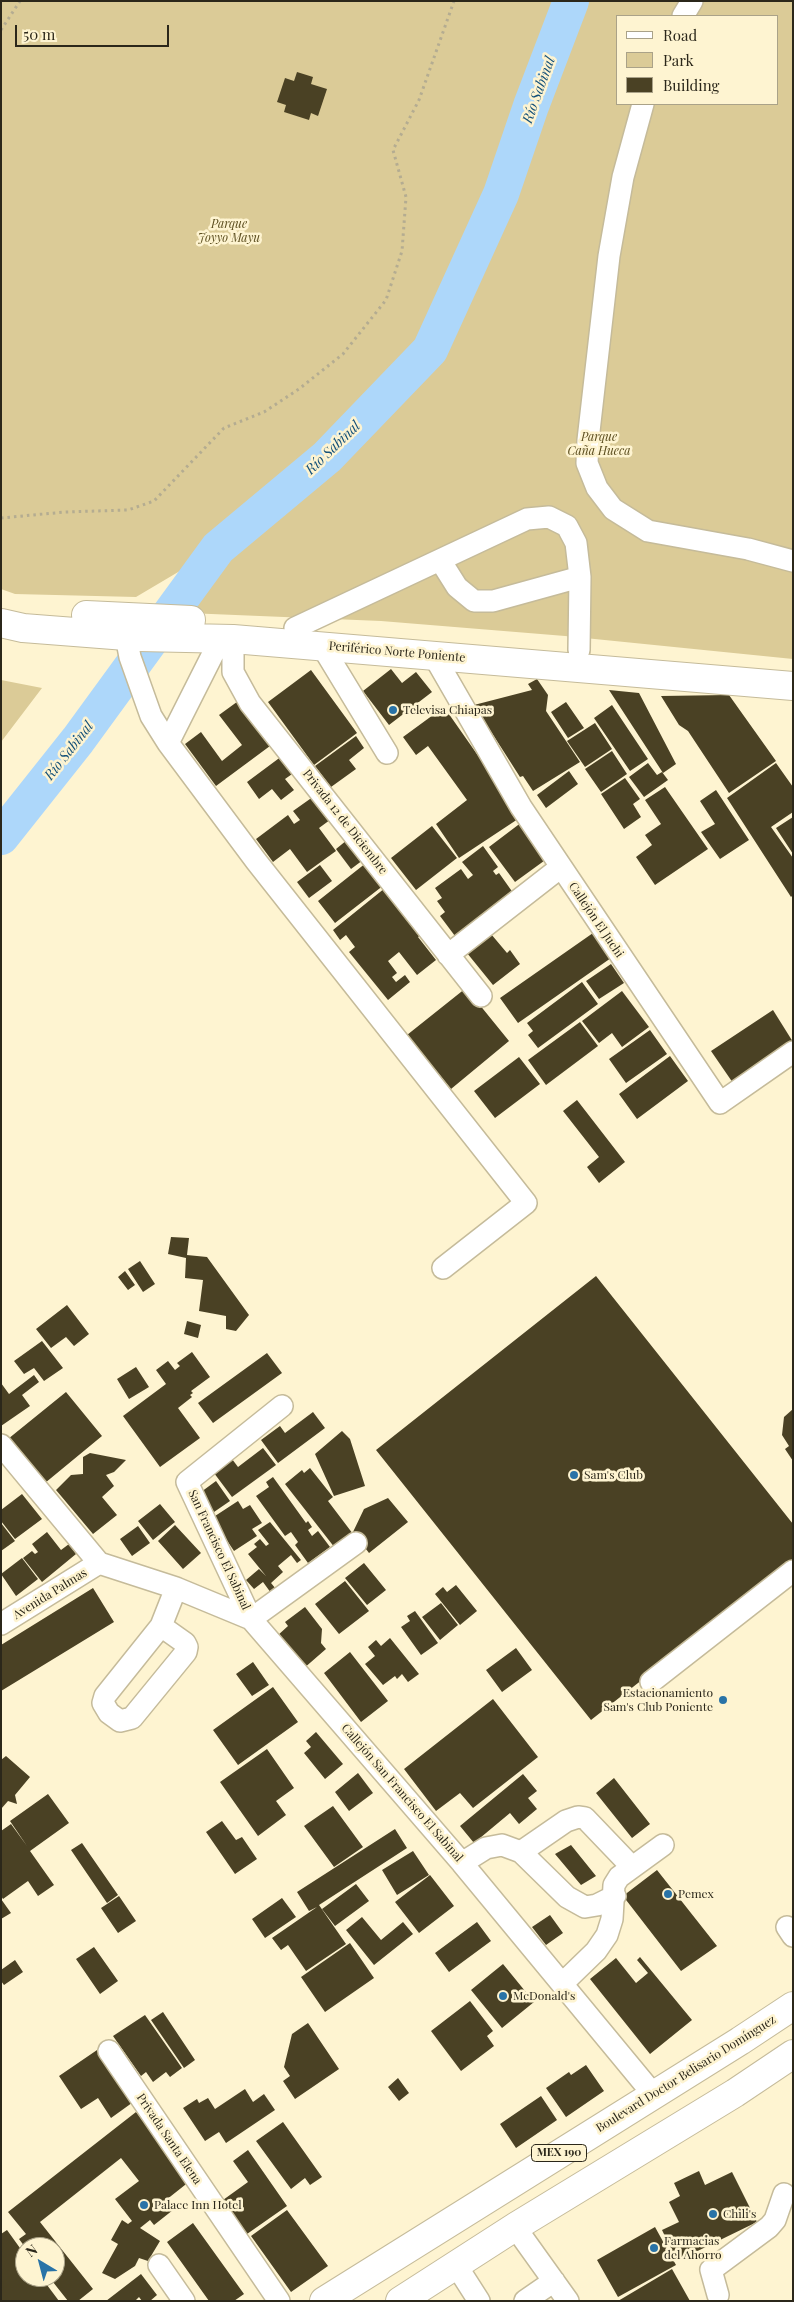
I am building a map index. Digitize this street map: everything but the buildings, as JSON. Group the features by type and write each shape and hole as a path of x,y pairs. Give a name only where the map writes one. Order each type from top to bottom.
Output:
{"main road":[{"name":"Periférico Norte Poniente","path":"1,607 134,637"},
{"name":"Periférico Norte Poniente","path":"1,623 22,628 134,637 186,629 296,628 793,668"},
{"name":"Periférico Norte Poniente","path":"186,629 227,639 793,686"},
{"name":"Boulevard Doctor Belisario Domínguez","path":"324,2301 793,2006"},
{"name":"MEX 190","path":"400,2301 516,2227 736,2093 793,2054"}],"street":[{"path":"684,15 692,1"},
{"path":"643,105 622,177 609,256 587,463 598,488 613,509 648,531 748,549 793,561"},
{"path":"296,628 528,519 549,517 566,526 576,543 580,577 579,650"},
{"path":"440,560 457,587 474,601 493,601 580,577"},
{"path":"134,637 152,716 168,743 304,923 526,1203 443,1268"},
{"path":"168,743 227,639"},
{"name":"Privada 12 de Diciembre","path":"227,639 233,672 250,703 481,996"},
{"path":"322,646 387,753"},
{"name":"Callejón El Juchi","path":"434,656 521,806 720,1103 793,1052"},
{"path":"448,955 561,866"},
{"name":"San Francisco El Sabinal","path":"251,1619 187,1482 282,1406"},
{"path":"1,1444 99,1563"},
{"path":"251,1619 356,1543"},
{"name":"Callejón San Francisco El Sabinal","path":"99,1563 176,1588 251,1619 462,1863 654,2094"},
{"name":"Avenida Palmas","path":"1,1624 99,1563"},
{"path":"651,1682 793,1571"},
{"path":"161,1626 176,1588"},
{"path":"521,1852 566,1821 578,1817 585,1818 631,1866"},
{"path":"462,1863 486,1848 502,1845 521,1852 568,1897 585,1906 597,1905 615,1896"},
{"path":"563,1983 596,1951 606,1935 612,1919 615,1896 614,1885 619,1877 631,1866 663,1845"},
{"name":"Privada Santa Elena","path":"109,2051 279,2301"},
{"path":"718,2295 711,2270 769,2227 775,2220 784,2194"},
{"path":"516,2227 568,2301"},
{"path":"159,2265 184,2301"},
{"path":"456,2265 479,2301"},
{"path":"525,2301 554,2281"}],"path":[{"path":"1,30 20,1"},
{"path":"1,518 65,512 128,510 154,501 224,428 264,412 299,389 344,354 386,300 402,251 406,197 393,150 419,100 454,1"}],"green space":[{"path":"1,1 793,1 793,659 565,636 381,621 187,613 172,610 217,549 136,597 15,594 1,589"},
{"path":"1,680 42,688 1,742"}],"waterway":[{"name":"Río Sabinal","path":"1,837 78,740 218,548 327,457 430,350 501,194 531,106 571,1"}],"place":[{"name":"Televisa Chiapas","path":"393,710"},
{"name":"Sam's Club","path":"574,1475"},
{"name":"Estacionamiento Sam's Club Poniente","path":"723,1700"},
{"name":"Pemex","path":"668,1894"},
{"name":"McDonald's","path":"503,1996"},
{"name":"Palace Inn Hotel","path":"144,2205"},
{"name":"Chili's","path":"713,2214"},
{"name":"Farmacias del Ahorro","path":"654,2248"}],"park label":[{"name":"Parque Joyyo Mayu","path":"229,231"},
{"name":"Parque Caña Hueca","path":"599,444"}]}
